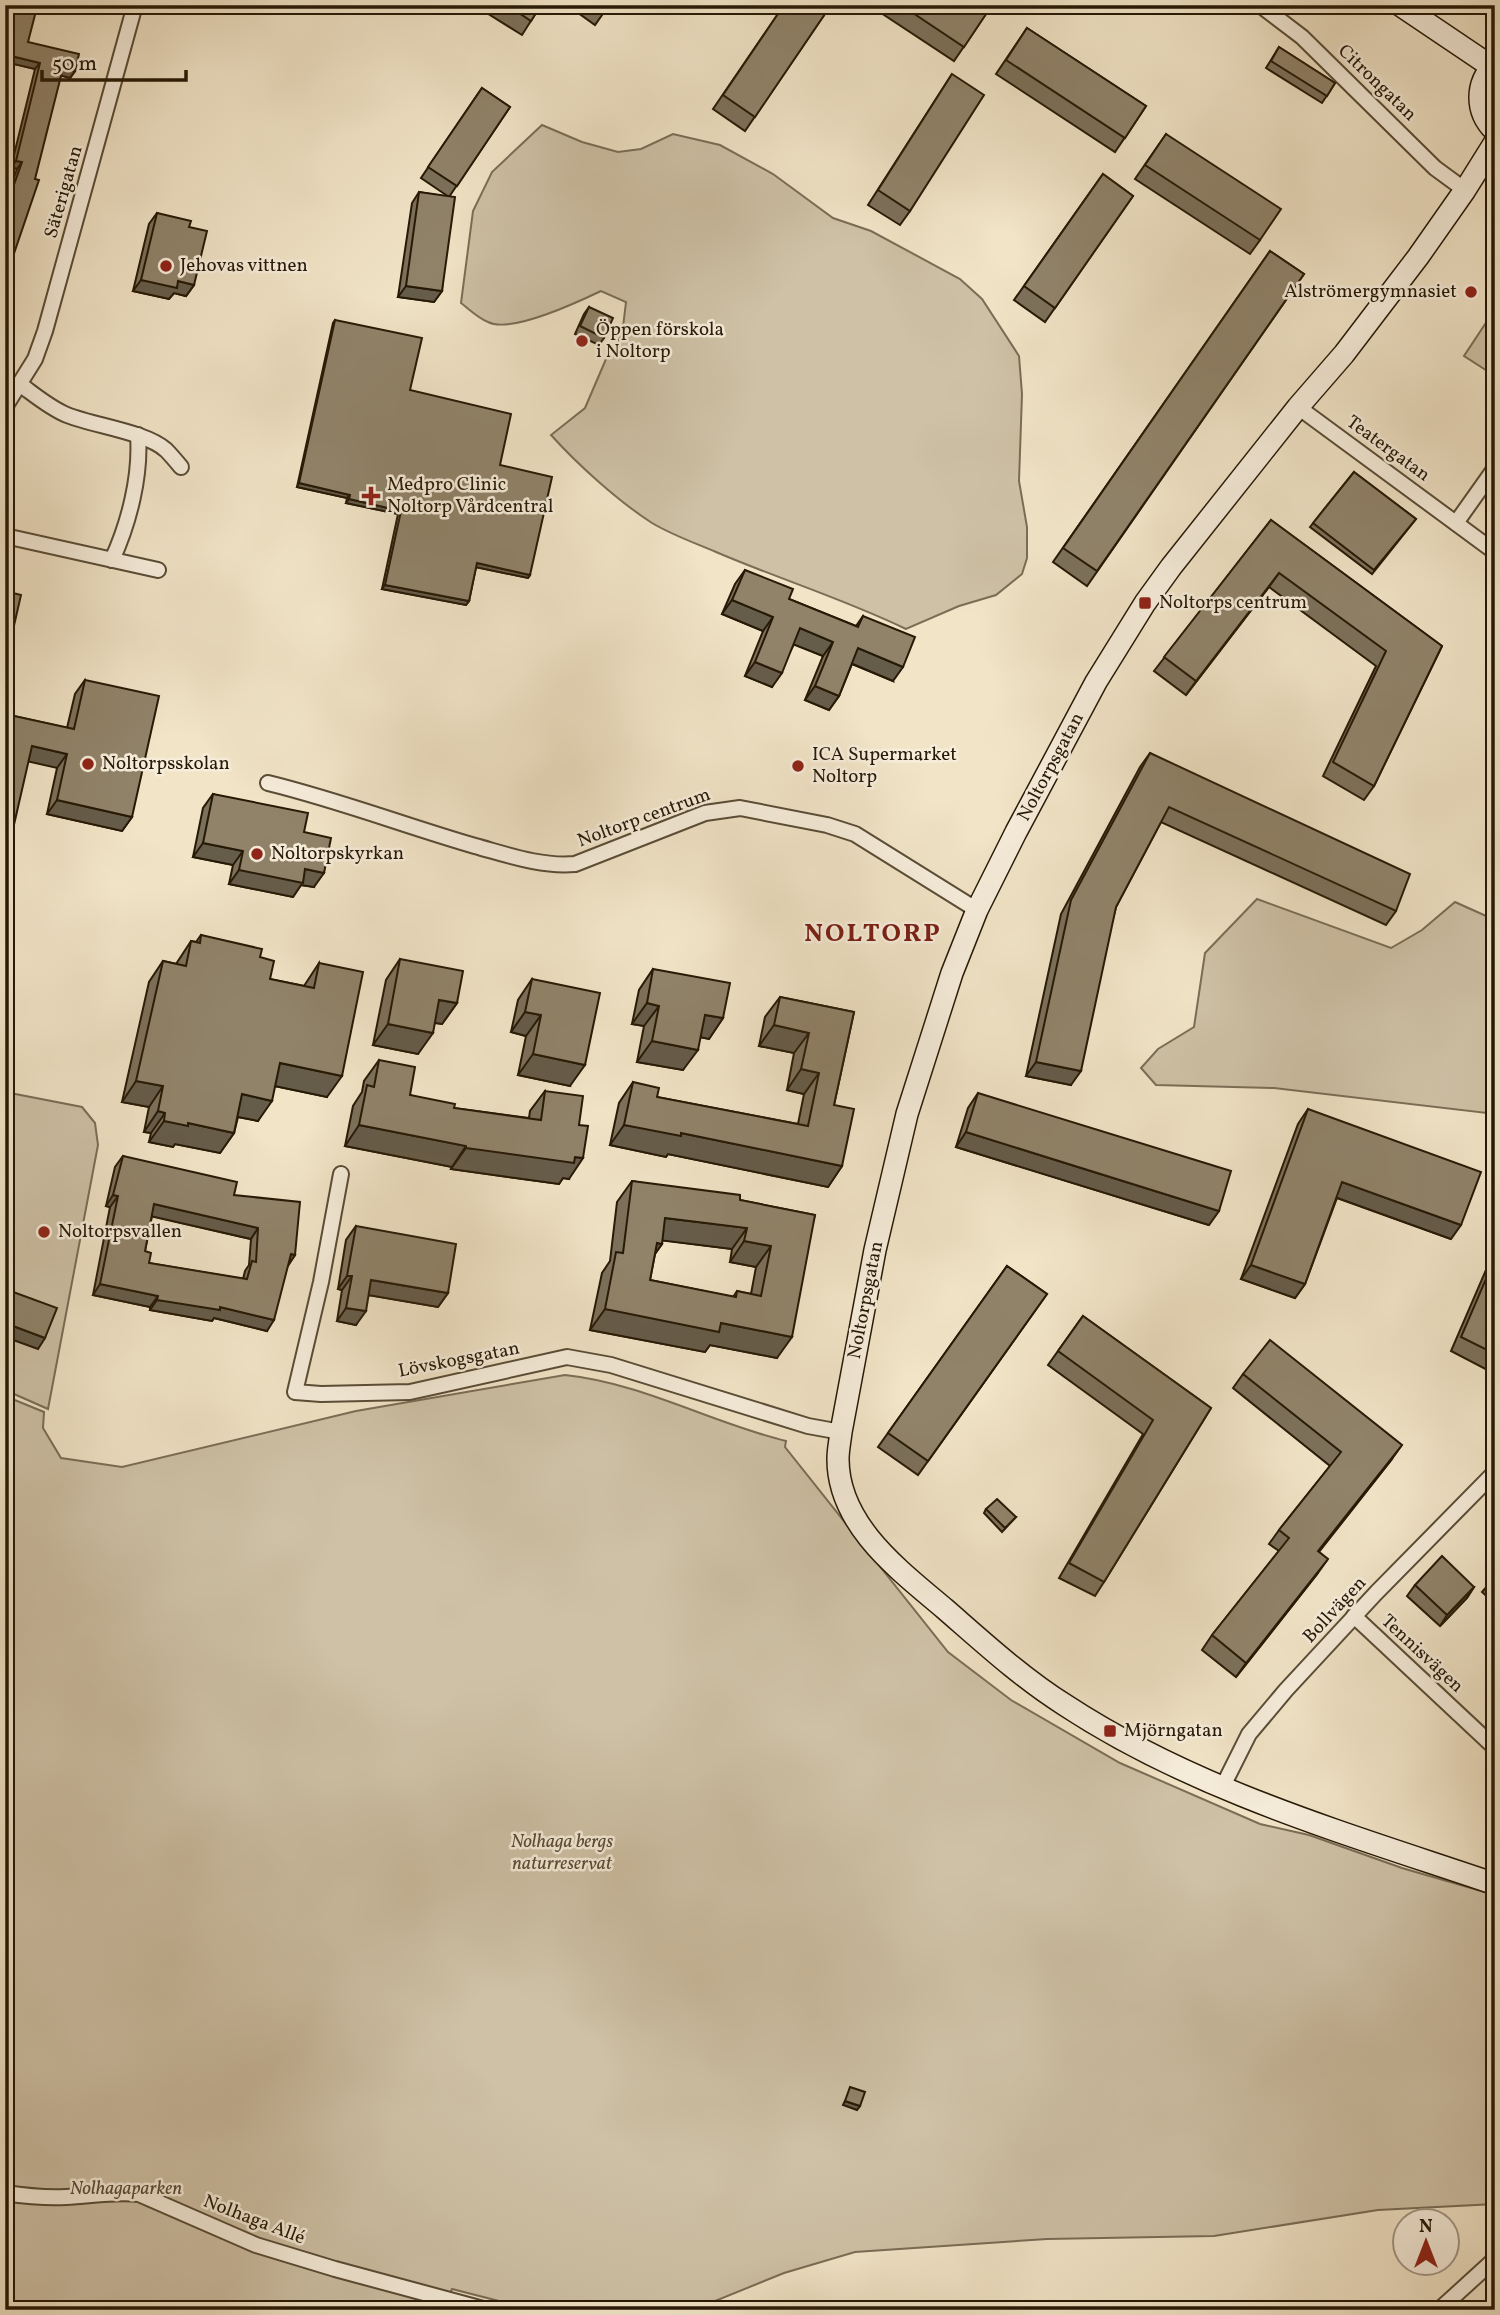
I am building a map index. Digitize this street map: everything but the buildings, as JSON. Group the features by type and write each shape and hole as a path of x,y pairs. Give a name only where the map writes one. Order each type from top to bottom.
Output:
{"street":[{"name":"Citrongatan","path":"1260,5 1301,37 1435,168 1465,190"},
{"path":"1401,5 1493,65 1482,83 1480,102 1486,121 1495,131"},
{"name":"Säterigatan","path":"5,407 35,359 45,331 133,6"},
{"name":"Noltorpsgatan","path":"1222,1788 1065,1706 892,1564 849,1508 838,1459 841,1432 875,1250 907,1114 953,973 977,910 1096,682 1145,604 1171,567 1298,407 1344,354 1418,257 1495,142"},
{"path":"21,385 65,414 101,427 138,435 164,449 181,467"},
{"name":"Teatergatan","path":"1298,407 1495,552"},
{"path":"112,560 122,537 139,458 138,435"},
{"path":"1456,523 1495,468"},
{"path":"5,536 158,570"},
{"name":"Noltorp centrum","path":"268,783 307,792 407,827 523,859 558,865 575,864 705,813 740,808 827,825 855,834 977,910"},
{"name":"Lövskogsgatan","path":"341,1174 321,1282 295,1392 410,1392 567,1357 611,1365 808,1426 841,1432"},
{"name":"Bollvägen","path":"1222,1788 1249,1734 1354,1616 1495,1472"},
{"name":"Tennisvägen","path":"1354,1616 1495,1748"},
{"path":"1222,1788 1326,1828 1495,1884"},
{"name":"Nolhaga Allé","path":"5,2193 30,2197 119,2192 139,2194 256,2245 487,2310"},
{"path":"1439,2310 1495,2259"}],"green space":[{"path":"542,125 582,142 618,152 641,149 673,134 720,145 773,174 833,218 871,231 960,279 982,299 1019,356 1022,394 1019,481 1027,527 1027,558 1022,574 996,595 959,606 906,629 667,531 626,504 586,470 551,435 585,408 606,359 622,335 626,302 601,291 544,315 499,325 477,316 461,303 473,211 492,172"},
{"path":"1495,309 1495,376 1464,356"},
{"path":"1257,899 1391,948 1422,930 1455,902 1495,920 1495,1114 1274,1088 1156,1085 1141,1068 1158,1049 1194,1027 1205,953"},
{"name":"Noltorpsvallen","path":"5,1092 82,1107 95,1123 98,1145 48,1409 5,1390"},
{"name":"Nolhaga bergs naturreservat","path":"565,1375 622,1386 786,1441 785,1447 948,1652 1011,1700 1120,1763 1260,1824 1309,1835 1402,1868 1495,1895 1495,2204 1392,2206 1392,2209 1214,2236 1047,2239 855,2252 784,2273 693,2310 534,2310 452,2289 443,2310 5,2310 5,1396 44,1412 43,1428 61,1458 122,1467 356,1411"}],"place":[{"name":"Jehovas vittnen","path":"166,266"},
{"name":"Alströmergymnasiet","path":"1471,292"},
{"name":"Öppen förskola i Noltorp","path":"582,341"},
{"name":"Medpro Clinic Noltorp Vårdcentral","path":"371,496"},
{"name":"Noltorps centrum","path":"1145,603"},
{"name":"Noltorpsskolan","path":"88,764"},
{"name":"ICA Supermarket Noltorp","path":"798,766"},
{"name":"Noltorpskyrkan","path":"257,854"},
{"name":"Noltorpsvallen","path":"44,1232"},
{"name":"Mjörngatan","path":"1110,1731"}],"district":[{"name":"NOLTORP","path":"873,934"}],"park label":[{"name":"Nolhagaparken","path":"126,2189"}]}
